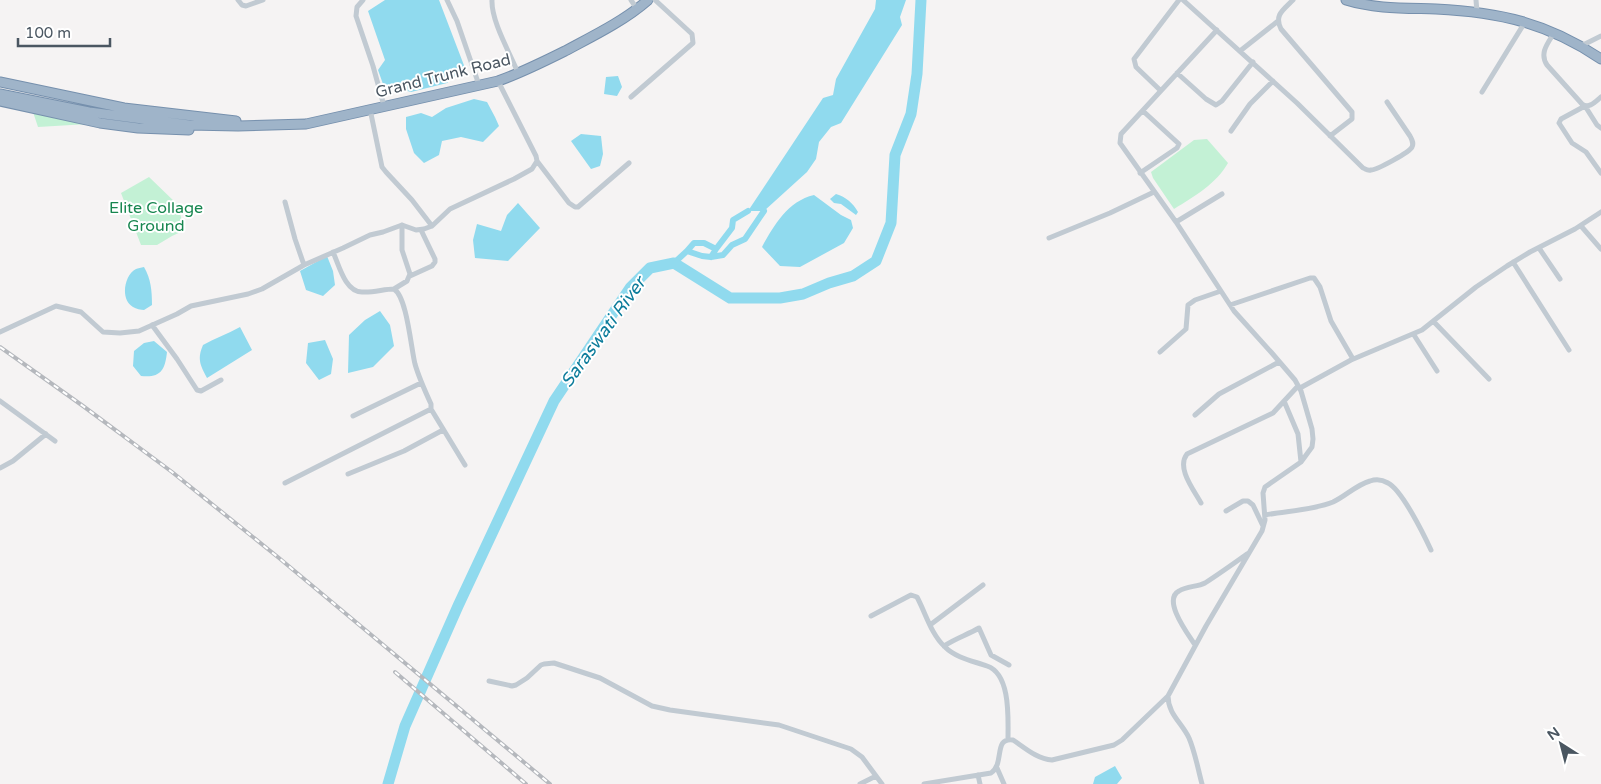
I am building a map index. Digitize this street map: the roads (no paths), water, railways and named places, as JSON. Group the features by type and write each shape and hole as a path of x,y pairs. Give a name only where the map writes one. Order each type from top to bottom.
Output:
{"highway":[{"name":"Grand Trunk Road","path":"258,125 306,124 498,81 519,74 595,36 648,0"},
{"path":"1346,0 1395,8 1477,12 1499,15 1526,22 1554,33 1582,46 1601,59"},
{"path":"0,82 124,108 240,121 258,125"},
{"path":"0,94 88,112 139,124 151,129"},
{"path":"0,101 100,123 258,125"},
{"path":"0,107 87,125 124,130 278,129 306,124"}],"street":[{"path":"238,0 242,5 246,6 263,0"},
{"path":"363,0 357,7 356,16 384,106"},
{"path":"447,0 457,21 480,85"},
{"path":"492,0 492,8 497,24 519,74"},
{"path":"631,0 637,9"},
{"path":"631,97 693,43 692,34 655,0"},
{"path":"1160,90 1136,67 1134,59 1183,0 1274,81 1367,170 1377,168 1407,152 1413,146 1413,141 1387,102"},
{"path":"1293,0 1280,12 1278,21 1281,29 1352,112 1352,119 1330,136"},
{"path":"1476,0 1477,12"},
{"path":"1240,51 1278,21"},
{"path":"1482,92 1526,22"},
{"path":"1008,739 1013,740 1036,756 1047,760 1109,748 1122,740 1168,696 1195,645 1249,553 1263,526 1265,515 1263,493 1265,487 1301,462 1310,452 1313,439 1306,407 1299,387 1279,362 1240,320 1176,222 1121,147 1121,134 1217,30"},
{"path":"1554,33 1543,53 1544,61 1576,99 1585,106 1601,128"},
{"path":"1582,46 1601,36"},
{"path":"1177,73 1206,99 1216,105 1222,101 1252,62"},
{"path":"498,81 537,161 568,203 578,207 630,163"},
{"path":"1231,131 1250,104 1274,81"},
{"path":"1601,97 1590,106 1585,106 1561,119 1560,126 1572,143 1586,152 1601,173"},
{"path":"370,109 382,167 412,200 432,226"},
{"path":"1140,173 1177,148 1179,144 1143,110"},
{"path":"0,332 56,306 81,312 103,332 139,331 191,306 248,294 262,289 304,265 370,235 402,224 416,230 432,226 450,208 514,179 532,169 537,161"},
{"path":"1049,238 1154,192"},
{"path":"1176,222 1222,194"},
{"path":"285,202 304,265"},
{"path":"1201,503 1186,474 1183,462 1188,454 1269,416 1278,410 1284,401 1299,387 1374,349 1414,335 1434,322 1471,291 1513,262 1581,226 1601,212"},
{"path":"402,224 402,250 410,276"},
{"path":"1581,226 1601,249"},
{"path":"333,252 347,283 352,289 362,292 394,289 407,281 410,276 432,266 436,261 421,230"},
{"path":"1539,248 1560,279"},
{"path":"1513,262 1570,350"},
{"path":"1230,306 1314,278 1320,286 1333,325 1353,359"},
{"path":"394,289 400,294 402,299 415,364 431,404 431,409 465,465"},
{"path":"1160,352 1186,329 1188,305 1195,300 1221,291"},
{"path":"1434,322 1489,379"},
{"path":"152,325 177,358 197,390 201,391 221,380"},
{"path":"1414,335 1437,372"},
{"path":"1195,415 1219,394 1279,362"},
{"path":"353,416 421,383"},
{"path":"0,401 55,440"},
{"path":"1284,401 1298,434 1301,462"},
{"path":"285,483 431,409"},
{"path":"348,474 404,451 443,430"},
{"path":"0,468 13,461 46,434"},
{"path":"1265,515 1322,505 1336,500 1367,482 1382,480 1390,483 1399,494 1431,550"},
{"path":"1226,511 1243,501 1248,501 1253,505 1263,526"},
{"path":"1195,645 1178,615 1173,601 1174,595 1180,590 1204,583 1249,553"},
{"path":"930,625 983,585"},
{"path":"871,616 911,595 918,600 930,625 944,646 964,658 991,667 996,672 1006,694 1008,739"},
{"path":"944,646 958,637 967,635 979,628 990,655 1009,665"},
{"path":"489,681 512,686 516,685 541,665 554,663 600,678 652,706 779,725 843,746 862,757 882,784"},
{"path":"1168,696 1171,712 1192,746 1202,784"},
{"path":"1004,784 997,768 1001,745 1008,739"},
{"path":"924,784 991,773 997,768"},
{"path":"978,775 980,784"},
{"path":"860,784 876,776"}],"water":[{"path":"385,0 439,0 465,68 447,83 411,92 383,84 378,70 385,60 368,11"},
{"path":"876,0 906,0 900,17 902,25 841,123 831,127 819,142 816,159 807,172 764,211 748,211 823,98 833,95 836,79 875,9"},
{"path":"618,76 622,87 617,96 604,94 606,77"},
{"path":"474,99 487,102 499,126 483,142 461,137 442,141 439,155 424,163 414,153 406,129 406,117 421,113 432,117 446,108"},
{"path":"581,134 601,136 603,154 600,166 591,169 571,141"},
{"path":"836,194 851,203 858,212 856,215 841,204 834,203 830,199"},
{"path":"814,195 851,220 853,228 844,243 800,267 780,266 762,247 777,222 789,208"},
{"path":"518,203 540,228 508,261 475,258 473,240 477,224 501,231 507,215"},
{"path":"327,256 333,271 335,285 323,296 306,290 300,271"},
{"path":"144,267 151,285 152,305 144,310 129,304 126,299 125,288 132,272"},
{"path":"380,311 390,325 394,346 373,367 348,373 349,335 365,320"},
{"path":"240,327 252,350 207,378 200,362 203,345"},
{"path":"325,340 333,359 331,374 319,380 306,363 308,343"},
{"path":"154,341 167,352 165,364 160,372 153,376 141,376 133,366 134,351 144,343"},
{"path":"1115,766 1122,778 1117,784 1093,784 1095,777"}],"waterway":[{"name":"Saraswati River","path":"388,784 405,726 458,606 554,401 630,288 650,268 674,263 730,298 780,298 803,294 829,283 853,276 876,261 891,223 895,155 911,114 917,74 921,0"},
{"path":"711,257 732,228 733,220 748,211"},
{"path":"674,263 687,251 702,256 723,255 732,245 745,239 764,211"},
{"path":"687,251 694,243 704,243 716,249"}],"railway":[{"path":"0,347 172,472 279,558 550,784"},
{"path":"395,672 526,784"}],"park label":[{"name":"Elite Collage Ground","path":"156,217"}]}
